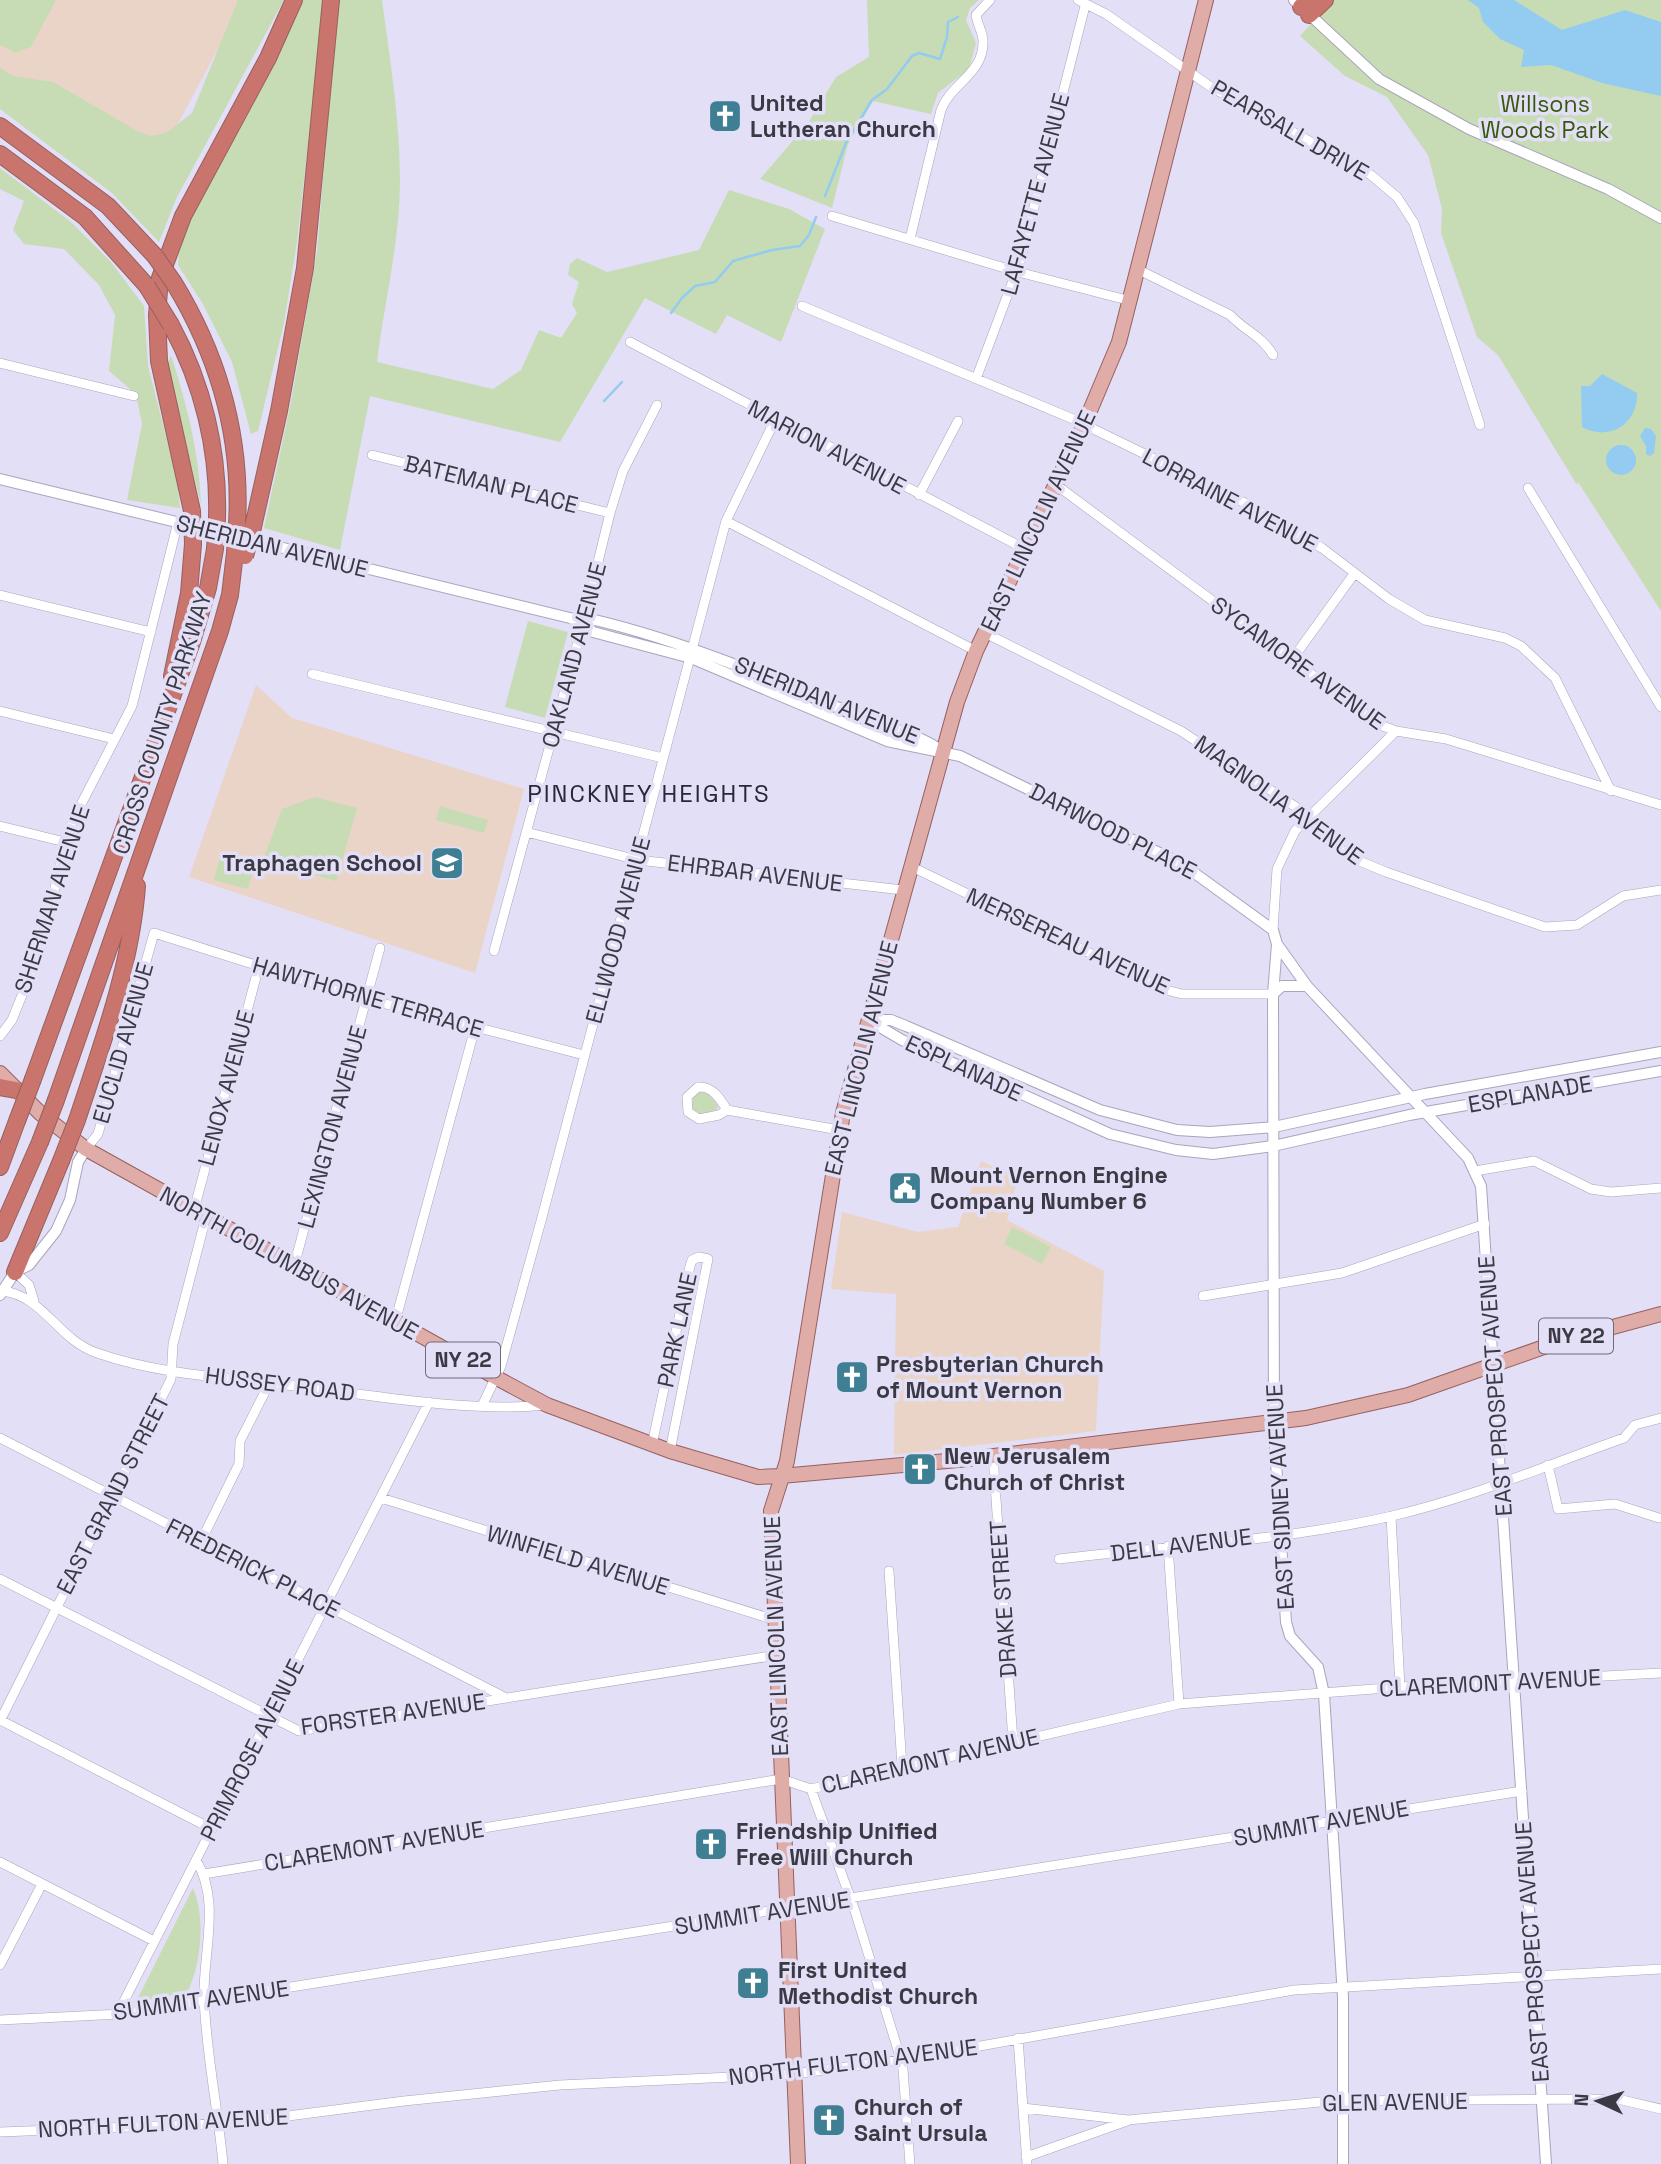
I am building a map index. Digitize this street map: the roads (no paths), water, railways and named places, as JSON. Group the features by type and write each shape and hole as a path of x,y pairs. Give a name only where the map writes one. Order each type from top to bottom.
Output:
{"highway":[{"path":"165,713 189,593 193,544 192,511 159,362 157,325 160,278 183,215 268,58 294,0"},
{"path":"245,525 279,411 305,268 331,0"},
{"path":"1303,6 1325,0"},
{"name":"CROSS COUNTY PARKWAY","path":"0,126 108,206 155,256 174,283 204,340 226,399 238,464 245,525 225,614 139,863 56,1100 0,1233"},
{"name":"CROSS COUNTY PARKWAY","path":"0,153 91,223 147,286 171,326 186,356 204,408 214,462 217,518 215,549 198,625 0,1167"},
{"path":"15,1272 61,1161 101,1045 134,922 139,863"}],"main road":[{"name":"EAST LINCOLN AVENUE","path":"798,2164 771,1511 791,1437 839,1130 942,751 976,651 1109,369 1139,271 1206,0"},
{"name":"NORTH COLUMBUS AVENUE","path":"0,1073 8,1088 86,1149 547,1405 652,1445 758,1477 993,1456 1273,1422 1382,1402 1561,1341 1661,1314"}],"street":[{"path":"910,239 941,110 951,92 975,72 984,41 976,15 990,0"},
{"name":"PEARSALL DRIVE","path":"1082,3 1106,14 1189,69 1211,87 1352,163 1383,186 1406,209 1425,254 1480,425"},
{"name":"LAFAYETTE AVENUE","path":"976,379 1017,272 1082,3"},
{"path":"1303,6 1368,71 1423,105 1511,149 1608,189 1661,218"},
{"path":"832,216 1017,272 1131,301"},
{"path":"1139,271 1230,315 1241,327 1263,339 1273,355"},
{"name":"LORRAINE AVENUE","path":"802,306 1084,425 1245,503 1322,548 1354,574 1425,620 1504,638 1533,654 1555,678 1611,791"},
{"name":"MARION AVENUE","path":"630,342 1025,549"},
{"path":"0,363 134,396"},
{"name":"OAKLAND AVENUE","path":"495,951 610,513 623,471 657,405"},
{"name":"ELLWOOD AVENUE","path":"483,1404 495,1377 541,1221 726,522 775,420"},
{"path":"919,495 958,421"},
{"name":"BATEMAN PLACE","path":"372,455 610,513"},
{"name":"SHERIDAN AVENUE","path":"0,479 583,623 593,632 692,653 887,741 922,750 942,751"},
{"name":"SYCAMORE AVENUE","path":"1055,484 1290,661 1380,725 1396,731 1446,740 1611,791"},
{"path":"1528,488 1661,707"},
{"name":"SHERMAN AVENUE","path":"0,1036 12,1020 43,943 65,842 132,706 178,522"},
{"path":"726,522 976,651"},
{"path":"1290,661 1354,574"},
{"path":"0,595 151,632"},
{"name":"MAGNOLIA AVENUE","path":"985,633 1181,731 1224,757 1308,817 1333,844 1352,858 1545,927 1577,925 1623,896 1661,890"},
{"path":"312,674 663,758"},
{"path":"0,711 114,739"},
{"name":"EAST PROSPECT AVENUE","path":"1396,731 1295,831 1278,869 1273,930 1277,944 1307,986 1468,1158 1481,1186 1546,2164"},
{"name":"DARWOOD PLACE","path":"942,751 1027,787 1182,864 1273,930"},
{"path":"1611,791 1661,805"},
{"path":"0,826 65,842"},
{"name":"EHRBAR AVENUE","path":"526,832 638,860 903,890"},
{"name":"MERSEREAU AVENUE","path":"910,866 1166,990 1182,994 1273,994"},
{"name":"HAWTHORNE TERRACE","path":"154,933 367,1000 584,1055"},
{"name":"EUCLID AVENUE","path":"86,1149 98,1134 154,933"},
{"name":"EAST SIDNEY AVENUE","path":"1277,944 1273,994 1273,1422 1279,1534 1290,1636 1318,1667 1324,1693 1342,1988 1343,2164"},
{"name":"LEXINGTON AVENUE","path":"294,1266 380,948"},
{"name":"LENOX AVENUE","path":"200,1213 259,966"},
{"path":"1273,994 1282,986 1307,986"},
{"name":"ESPLANADE","path":"868,1020 891,1020 1125,1118 1177,1130 1210,1132 1273,1126 1661,1052"},
{"name":"ESPLANADE","path":"868,1020 902,1040 1062,1114 1133,1141 1213,1154 1273,1146 1426,1112 1661,1071"},
{"path":"395,1322 475,1028"},
{"path":"727,1110 710,1088 705,1086 698,1087 687,1097 688,1112 699,1119 719,1115 727,1110 839,1130"},
{"path":"1,1293 15,1272 29,1265 56,1231 70,1200 78,1162 86,1149"},
{"path":"1475,1171 1534,1161 1591,1189 1611,1192 1661,1188"},
{"name":"EAST GRAND STREET","path":"0,1720 114,1498 171,1379 173,1344 200,1213"},
{"path":"1203,1296 1274,1286 1354,1269 1485,1224"},
{"name":"PARK LANE","path":"652,1445 692,1260 704,1258 670,1451"},
{"name":"HUSSEY ROAD","path":"15,1272 29,1285 34,1301 61,1331 87,1349 171,1370 429,1402 547,1405"},
{"path":"1,1293 18,1293 34,1301"},
{"path":"201,1541 239,1464 240,1441 270,1382"},
{"name":"PRIMROSE AVENUE","path":"223,2164 204,2000 210,1930 204,1874 195,1860 429,1402"},
{"name":"DELL AVENUE","path":"1059,1559 1279,1534 1391,1516 1502,1483 1624,1438 1635,1425 1661,1418"},
{"name":"FREDERICK PLACE","path":"0,1438 506,1698"},
{"name":"DRAKE STREET","path":"993,1456 1013,1741"},
{"path":"1548,1465 1558,1509 1615,1504 1658,1518"},
{"name":"WINFIELD AVENUE","path":"381,1498 775,1620"},
{"path":"1391,1516 1401,1687"},
{"path":"1168,1546 1179,1704"},
{"path":"889,1571 902,1766"},
{"name":"FORSTER AVENUE","path":"0,1579 299,1731 777,1655"},
{"name":"CLAREMONT AVENUE","path":"204,1874 781,1779 811,1789 1179,1704 1401,1687 1661,1673"},
{"path":"0,1720 212,1829"},
{"path":"811,1789 851,1899 900,2059 910,2164"},
{"name":"SUMMIT AVENUE","path":"0,2020 121,2014 1521,1791"},
{"path":"121,2014 195,1860"},
{"path":"0,1862 154,1941"},
{"path":"0,1965 42,1884"},
{"name":"NORTH FULTON AVENUE","path":"0,2132 220,2124 560,2085 794,2074 900,2059 1294,1990 1661,1969"},
{"path":"1018,2038 1026,2161"},
{"name":"GLEN AVENUE","path":"1023,2108 1128,2120 1343,2101 1622,2100 1661,2109"},
{"name":"GLEN AVENUE","path":"1026,2161 1128,2120"}],"water":[{"path":"1468,0 1514,0 1562,30 1625,10 1661,22 1661,96 1602,83 1551,65 1521,67 1524,50 1500,39 1483,22 1479,8"},
{"path":"1602,374 1637,393 1633,414 1627,421 1612,431 1603,432 1582,427 1581,386 1590,386"},
{"path":"1645,428 1651,429 1656,436 1654,453 1650,456 1646,454 1646,446 1640,436"},
{"path":"1621,445 1632,449 1636,460 1632,471 1621,475 1610,471 1606,460 1610,449"}],"waterway":[{"path":"825,196 846,143 872,100 887,89 912,56 919,53 940,59 947,37 948,22 958,17"},
{"path":"671,313 695,286 715,282 733,261 772,250 800,246 809,235 816,217"},
{"path":"604,401 622,382"}],"place":[{"name":"United Lutheran Church","path":"725,116"},
{"name":"Traphagen School","path":"447,863"},
{"name":"Mount Vernon Engine Company Number 6","path":"905,1188"},
{"name":"Presbyterian Church of Mount Vernon","path":"852,1377"},
{"name":"New Jerusalem Church of Christ","path":"920,1469"},
{"name":"Friendship Unified Free Will Church","path":"711,1844"},
{"name":"First United Methodist Church","path":"753,1983"},
{"name":"Church of Saint Ursula","path":"829,2120"}],"district":[{"name":"PINCKNEY HEIGHTS","path":"649,794"}],"park label":[{"name":"Willsons Woods Park","path":"1545,117"}]}
